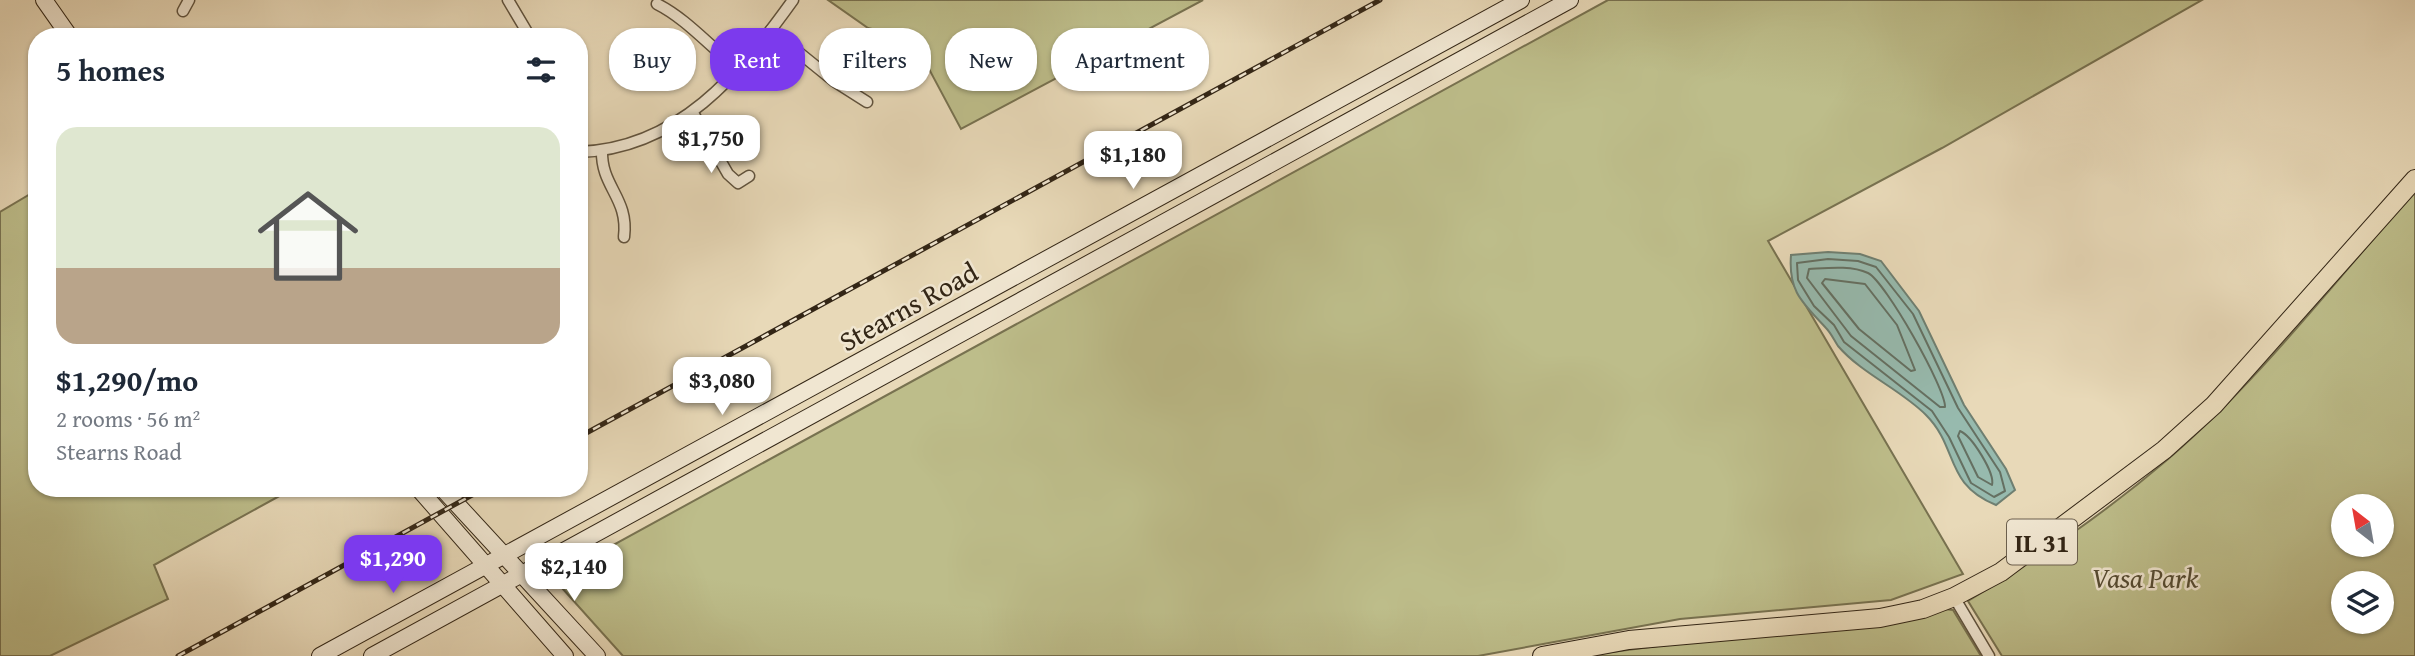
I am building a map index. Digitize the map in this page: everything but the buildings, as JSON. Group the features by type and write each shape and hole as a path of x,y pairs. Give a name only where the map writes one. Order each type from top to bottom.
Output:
{"main road":[{"path":"44,0 64,28"},
{"name":"Stearns Road","path":"320,656 1521,0"},
{"name":"Stearns Road","path":"372,656 1570,0"},
{"name":"IL 31","path":"1542,656 1629,640 1880,618 1923,609 1954,597 2001,572 2174,441 2214,405 2415,180"},
{"path":"426,497 565,656"},
{"path":"450,497 597,656"}],"street":[{"path":"183,11 189,0"},
{"path":"508,0 525,28"},
{"path":"772,28 793,0"},
{"path":"657,4 678,15 710,47"},
{"path":"805,58 834,81 867,102"},
{"path":"588,152 602,151 645,138 693,113 716,91"},
{"path":"693,113 728,174 738,183 749,176"},
{"path":"602,151 606,176 625,213 624,237"},
{"path":"1954,597 1989,656"}],"green space":[{"path":"828,0 1203,0 1150,28 1051,28 1051,81 1037,88 1037,28 945,28 945,91 1032,91 961,129 931,73 931,28 868,28"},
{"path":"1608,0 2202,0 1942,148 1768,241 1963,574 1891,600 1680,619 1478,656 623,656 553,578"},
{"name":"Vasa Park","path":"2415,191 2415,656 2002,656 1968,601 2070,535 2167,460 2233,397 2296,330"},
{"path":"28,195 28,497 278,497 154,565 168,599 50,656 0,656 0,212"},
{"path":"1953,610 1981,656 1581,656"}],"water":[{"path":"1828,252 1860,254 1881,261 1919,311 1964,405 2006,469 2015,490 1996,505 1968,487 1960,476 1944,440 1926,415 1848,356 1799,296 1792,278 1791,255"}],"railway":[{"path":"588,432 1380,0"},
{"path":"178,656 469,497"}]}
